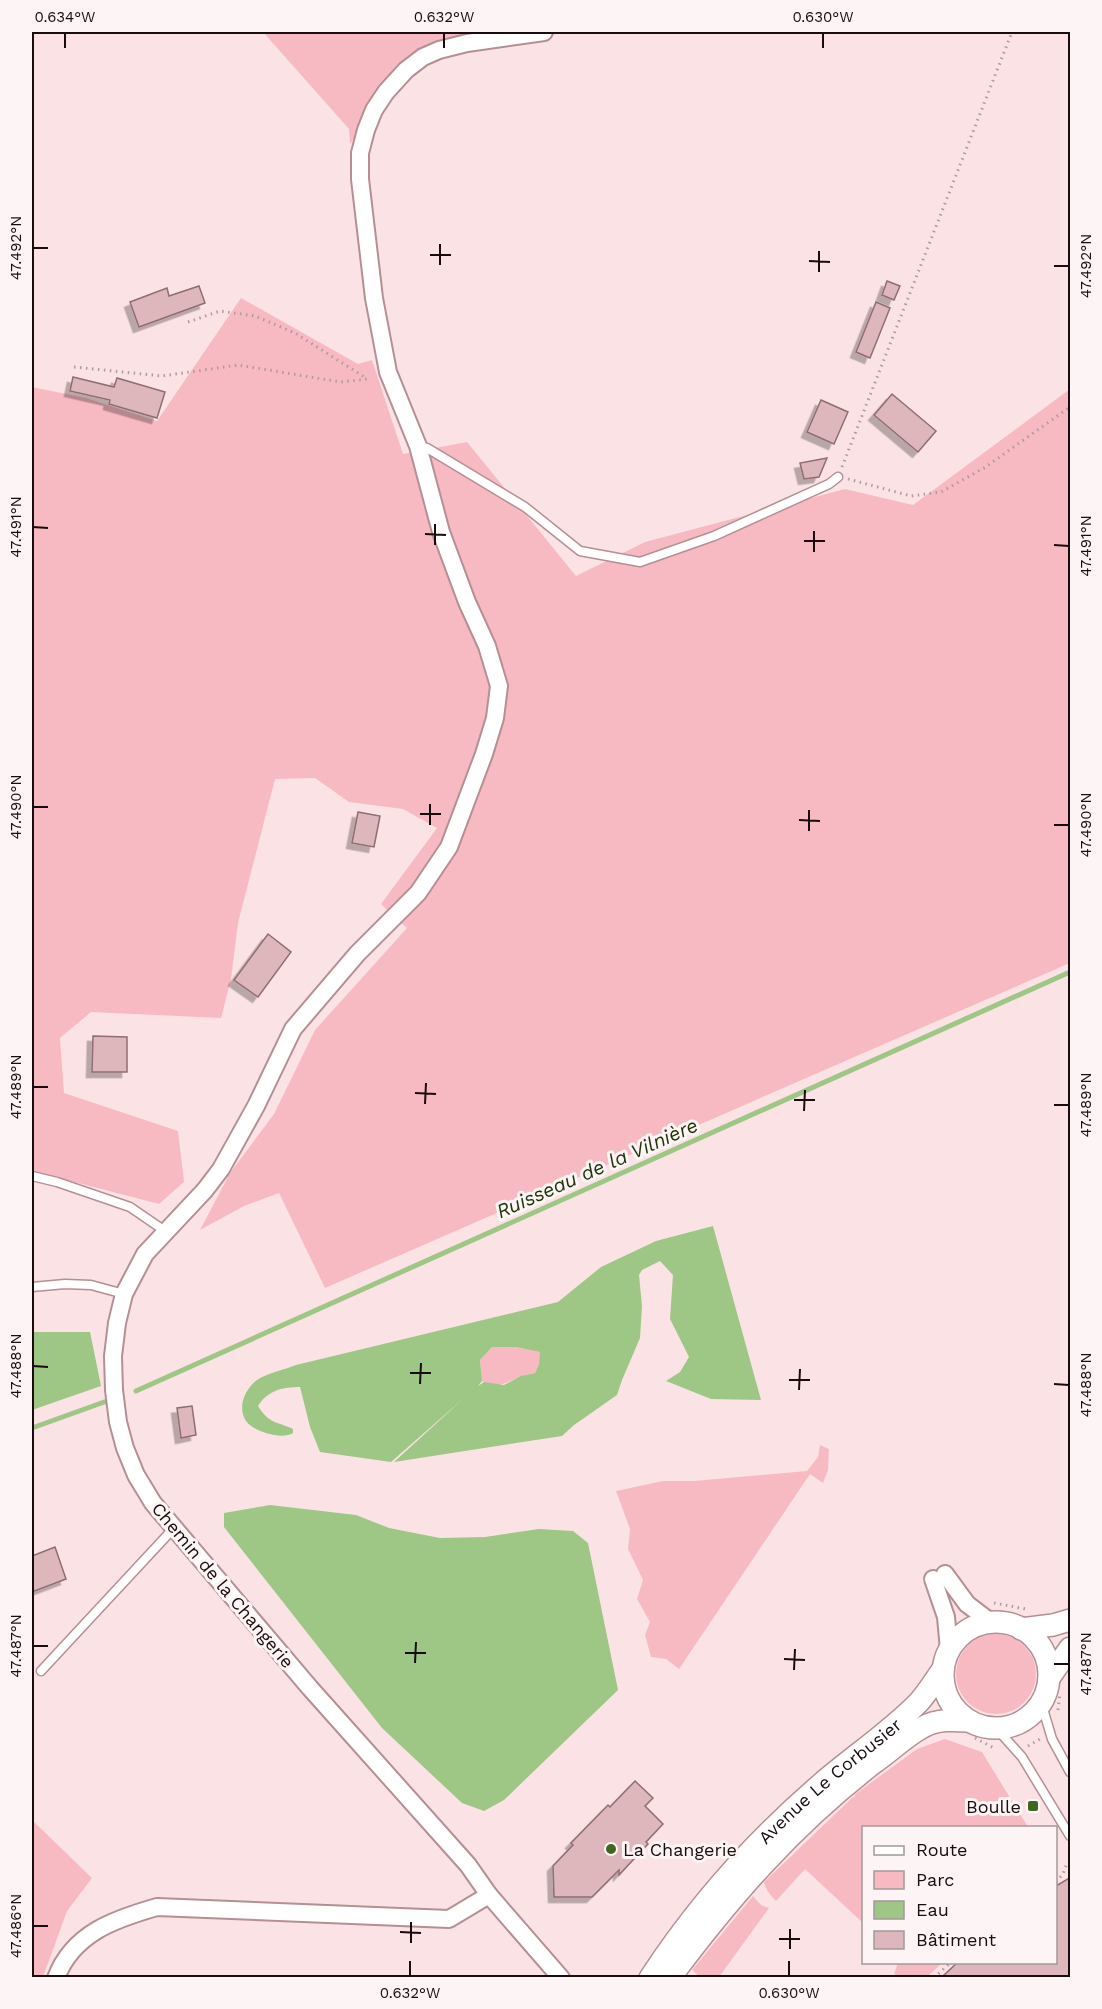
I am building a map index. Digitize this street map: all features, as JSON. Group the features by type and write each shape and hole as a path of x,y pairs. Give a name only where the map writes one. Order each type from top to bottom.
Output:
{"street":[{"name":"Chemin de la Changerie","path":"544,32 467,43 439,50 423,57 406,70 386,92 374,110 360,153 360,179 374,298 388,372 418,446 441,532 467,602 487,646 500,686 495,718 484,754 449,847 418,893 357,954 293,1029 256,1106 220,1170 205,1190 146,1254 124,1294 117,1323 113,1356 118,1422 125,1448 136,1475 153,1503 310,1688 468,1865 489,1895 561,1977"},
{"path":"992,1623 967,1604 939,1577 946,1617 946,1660 943,1683 953,1707 968,1728 1012,1726 1035,1711 1046,1690 1056,1681 1071,1648"},
{"path":"1021,1629 1071,1620"},
{"path":"946,1660 957,1640 967,1631 979,1625 1007,1624 1021,1629 1035,1640 1042,1649 1056,1681"},
{"name":"Avenue Le Corbusier","path":"650,1977 692,1920 770,1832 822,1783 906,1714 924,1696 946,1660"},
{"name":"Avenue Le Corbusier","path":"670,1977 714,1919 759,1868 814,1813 857,1777 924,1726 940,1721 968,1728"},
{"path":"56,1977 61,1964 89,1934 118,1918 157,1907 449,1919 489,1895"}],"lane":[{"path":"418,446 427,448 525,507 580,551 640,562 714,536 829,484 838,477"},
{"path":"32,1176 130,1206 165,1231"},
{"path":"32,1287 65,1284 91,1285 124,1294"},
{"path":"41,1671 173,1529"},
{"path":"1041,1702 1050,1733 1071,1772"},
{"path":"996,1728 1022,1756 1071,1836"}],"path":[{"path":"1012,32 838,477 911,496 942,492 984,468 1071,407"},
{"path":"74,366 162,376 238,365 341,382 367,379 295,333 255,316 220,311 188,322"},
{"path":"968,1728 1006,1759 1063,1725 1058,1714 1056,1681"},
{"path":"1057,1881 1063,1874 1067,1863"},
{"path":"934,1977 949,1964"}],"green space":[{"path":"263,32 496,32 412,58 350,144 349,129"},
{"path":"241,298 358,364 372,360 403,454 467,442 576,576 645,542 845,489 913,505 1070,389 1070,963 325,1288 279,1193 244,1206 200,1230 230,1173 274,1114 315,1030 407,928 381,904 437,828 403,809 349,802 315,778 275,779 238,923 231,979 221,1018 91,1012 60,1038 64,1093 178,1131 184,1182 159,1204 32,1171 32,387 86,398 157,421"},
{"path":"492,1347 516,1347 541,1352 535,1373 497,1385 482,1381 480,1360"},
{"path":"820,1445 829,1449 828,1470 823,1483 810,1474 679,1669 666,1659 651,1657 645,1635 650,1622 637,1599 643,1580 628,1549 630,1529 616,1491 663,1481 694,1481 807,1471 818,1457"},
{"path":"996,1634 1011,1637 1024,1646 1033,1659 1036,1674 1033,1689 1024,1702 1011,1711 996,1714 981,1711 968,1702 959,1689 956,1674 959,1659 968,1646 981,1637"},
{"path":"945,1739 982,1752 1027,1826 862,1826 862,1922 805,1869 776,1901 764,1882 855,1797 854,1795 917,1749"},
{"path":"32,1820 92,1878 67,1911 43,1977 32,1977"},
{"path":"753,1896 761,1905 769,1908 719,1977 696,1977 697,1974 692,1970"},
{"path":"897,1964 941,1964 926,1978 899,1977 894,1974"}],"water":[{"path":"713,1226 761,1400 711,1399 666,1381 680,1372 689,1357 670,1319 673,1275 660,1261 642,1270 639,1275 642,1306 640,1338 617,1395 562,1436 394,1462 464,1398 391,1462 320,1452 310,1427 300,1387 276,1390 266,1396 258,1406 269,1419 293,1429 293,1433 282,1436 261,1431 250,1425 243,1416 242,1404 246,1393 257,1380 266,1375 296,1365 558,1302 601,1267 656,1241","holes":["492,1347 516,1347 540,1352 539,1364 535,1373 521,1376 504,1385 484,1382 478,1386 482,1381 480,1360"]},
{"path":"32,1332 90,1332 101,1386 32,1410"},
{"path":"270,1505 356,1515 389,1528 440,1538 485,1537 539,1529 573,1531 588,1543 618,1690 504,1800 484,1811 462,1803 382,1728 224,1527 224,1513"}],"building":[{"path":"887,281 900,286 894,300 882,295"},
{"path":"199,286 205,303 139,327 130,302 167,288 169,296"},
{"path":"876,302 890,308 870,358 856,352"},
{"path":"73,377 114,387 117,378 165,392 157,418 109,404 110,400 70,391"},
{"path":"892,394 936,431 918,452 874,415"},
{"path":"821,400 848,412 834,444 807,432"},
{"path":"827,458 819,477 804,479 800,463"},
{"path":"358,812 380,816 374,847 352,843"},
{"path":"268,934 291,952 258,997 234,980"},
{"path":"93,1036 127,1037 127,1072 92,1072"},
{"path":"192,1406 196,1435 181,1438 177,1408"},
{"path":"55,1547 66,1579 32,1592 32,1556"},
{"name":"La Changerie","path":"635,1781 653,1798 645,1806 663,1824 619,1875 619,1870 592,1897 554,1897 553,1866 573,1845 571,1843"},
{"path":"1071,1877 1071,1977 942,1977 956,1964 1057,1964 1057,1885"}],"waterway":[{"name":"Ruisseau de la Vilnière","path":"136,1391 1070,972"},
{"name":"Ruisseau de la Vilnière","path":"32,1428 107,1401"}],"place":[{"name":"Boulle","path":"1033,1806"},
{"name":"La Changerie","path":"611,1849"}]}
